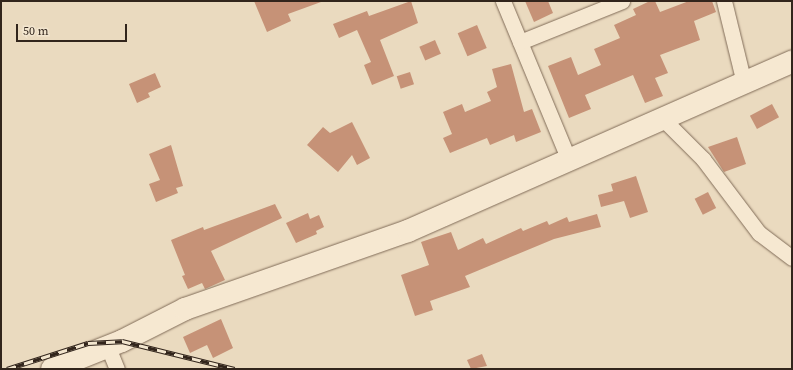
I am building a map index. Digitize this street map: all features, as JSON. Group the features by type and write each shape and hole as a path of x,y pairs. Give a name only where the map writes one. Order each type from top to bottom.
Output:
{"main road":[{"path":"52,369 108,347 185,310 408,230 792,62"}],"street":[{"path":"503,1 569,160"},
{"path":"520,42 622,1"},
{"path":"724,1 744,83"},
{"path":"663,118 703,159 736,206 759,233 792,258"},
{"path":"108,347 117,369"}],"building":[{"path":"254,1 321,2 288,14 291,21 267,32"},
{"path":"411,1 418,23 380,40 394,76 372,85 364,65 371,62 357,30 339,38 333,24 367,11 369,16"},
{"path":"525,1 548,1 553,13 534,22"},
{"path":"650,1 655,1 660,12 689,1 712,1 716,12 694,21 700,40 660,55 668,73 655,78 663,96 645,103 633,75 585,95 591,109 569,118 548,66 571,57 578,75 601,65 594,49 620,38 614,25 636,15 633,9"},
{"path":"477,25 487,48 467,56 458,33"},
{"path":"435,40 441,54 425,60 419,47"},
{"path":"511,64 524,112 532,109 541,132 516,142 514,135 490,145 487,138 450,153 443,138 452,134 443,112 462,104 465,112 491,101 487,92 497,87 492,69"},
{"path":"410,72 414,84 401,89 397,76"},
{"path":"155,73 161,87 148,93 150,97 137,103 129,84"},
{"path":"772,104 779,117 757,129 750,116"},
{"path":"352,122 370,158 357,165 352,155 338,172 307,145 323,127 330,133"},
{"path":"737,137 746,164 724,172 708,147"},
{"path":"171,145 183,186 176,188 178,193 156,202 149,184 160,180 149,154"},
{"path":"636,176 648,212 630,218 624,201 601,207 598,195 613,191 611,184"},
{"path":"708,192 716,208 703,215 695,199"},
{"path":"275,204 282,218 211,251 225,280 205,289 202,283 188,289 182,276 185,275 171,240 203,227 204,230"},
{"path":"308,213 310,219 319,215 324,227 316,231 317,234 296,243 286,223"},
{"path":"597,214 601,227 554,239 465,276 470,287 430,301 433,310 415,316 401,275 429,265 421,242 451,232 458,250 483,238 486,244 521,228 523,231 547,221 549,225 567,217 569,222"},
{"path":"221,319 233,348 213,358 207,345 190,353 183,337"},
{"path":"482,354 487,366 471,369 467,360"}],"railway":[{"path":"7,369 88,343 122,341 235,369"}]}
